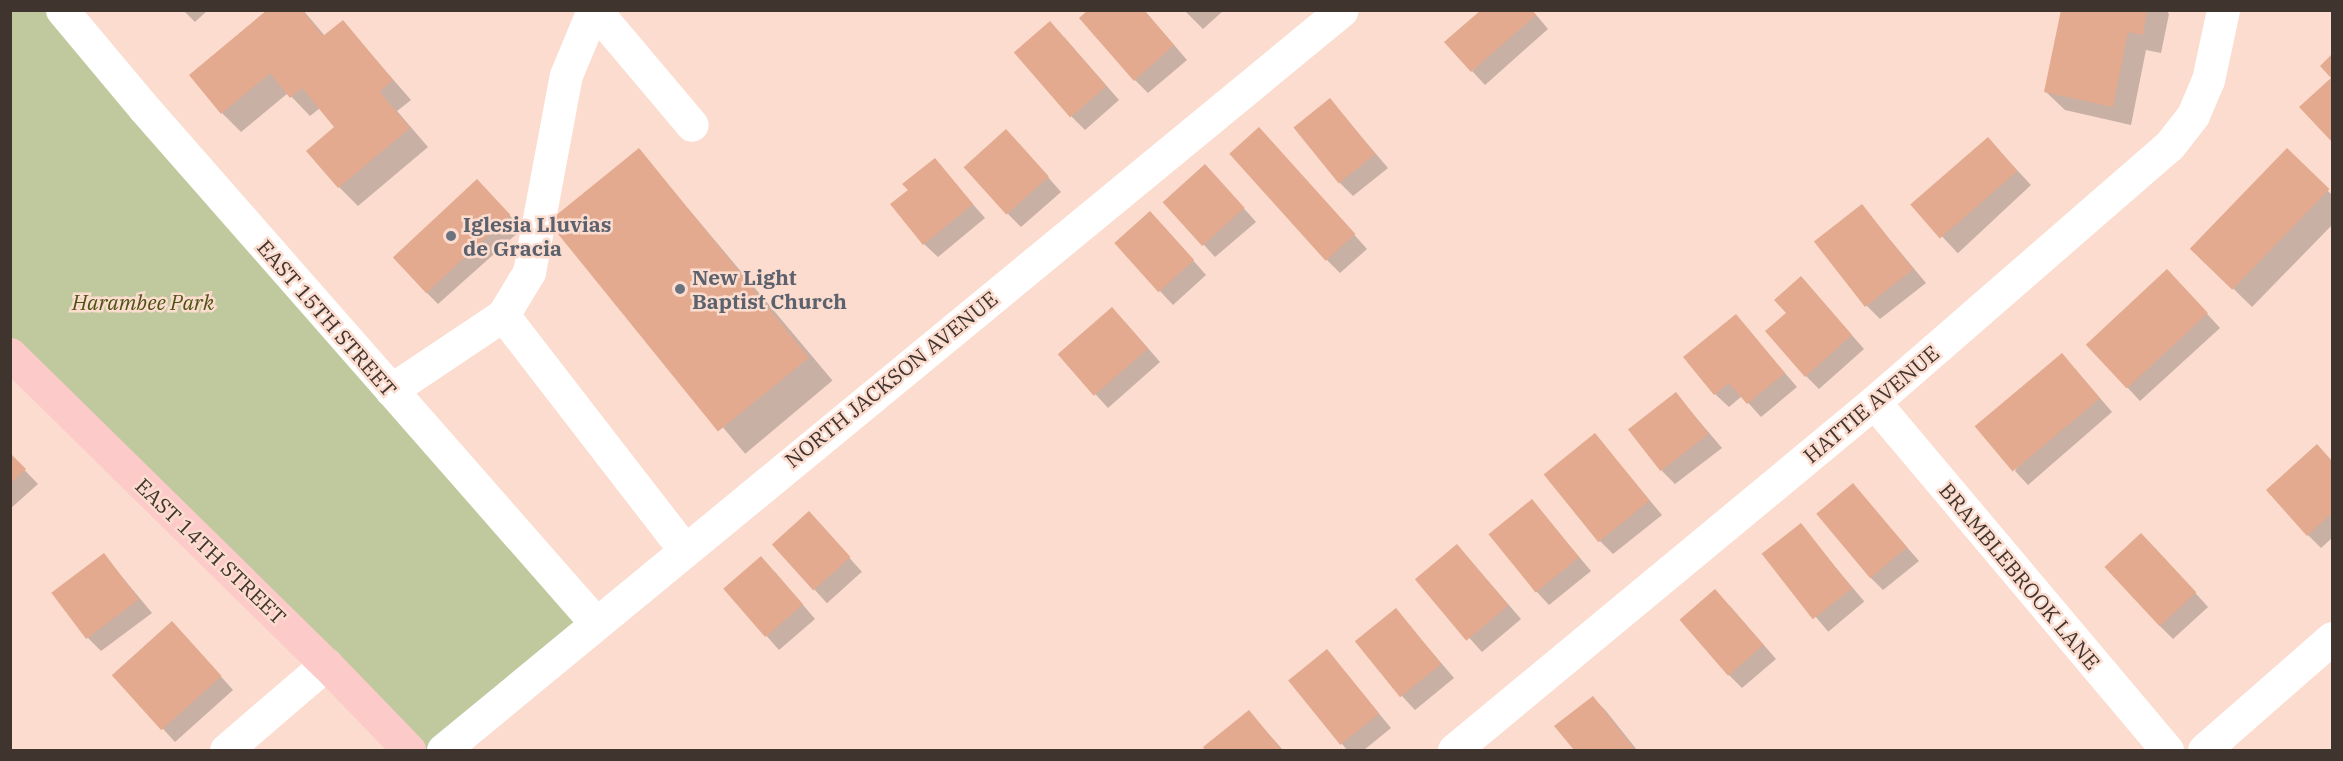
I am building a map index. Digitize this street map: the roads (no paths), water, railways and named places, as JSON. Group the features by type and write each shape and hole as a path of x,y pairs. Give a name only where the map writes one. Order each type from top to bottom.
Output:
{"main road":[{"name":"EAST 14TH STREET","path":"10,354 326,664 409,750"}],"street":[{"name":"EAST 15TH STREET","path":"62,10 595,622"},
{"path":"391,390 504,315 529,272 566,75 594,10 692,125"},
{"name":"NORTH JACKSON AVENUE","path":"443,750 595,622 1342,10"},
{"name":"HATTIE AVENUE","path":"1454,750 1874,402 2169,146 2193,115 2208,80 2223,10"},
{"path":"504,315 684,549"},
{"name":"BRAMBLEBROOK LANE","path":"1874,402 2167,750"},
{"path":"2204,750 2332,638"},
{"path":"226,750 326,664"}],"place":[{"name":"Iglesia Lluvias de Gracia","path":"451,236"},
{"name":"New Light Baptist Church","path":"680,289"}],"park label":[{"name":"Harambee Park","path":"143,302"}]}
